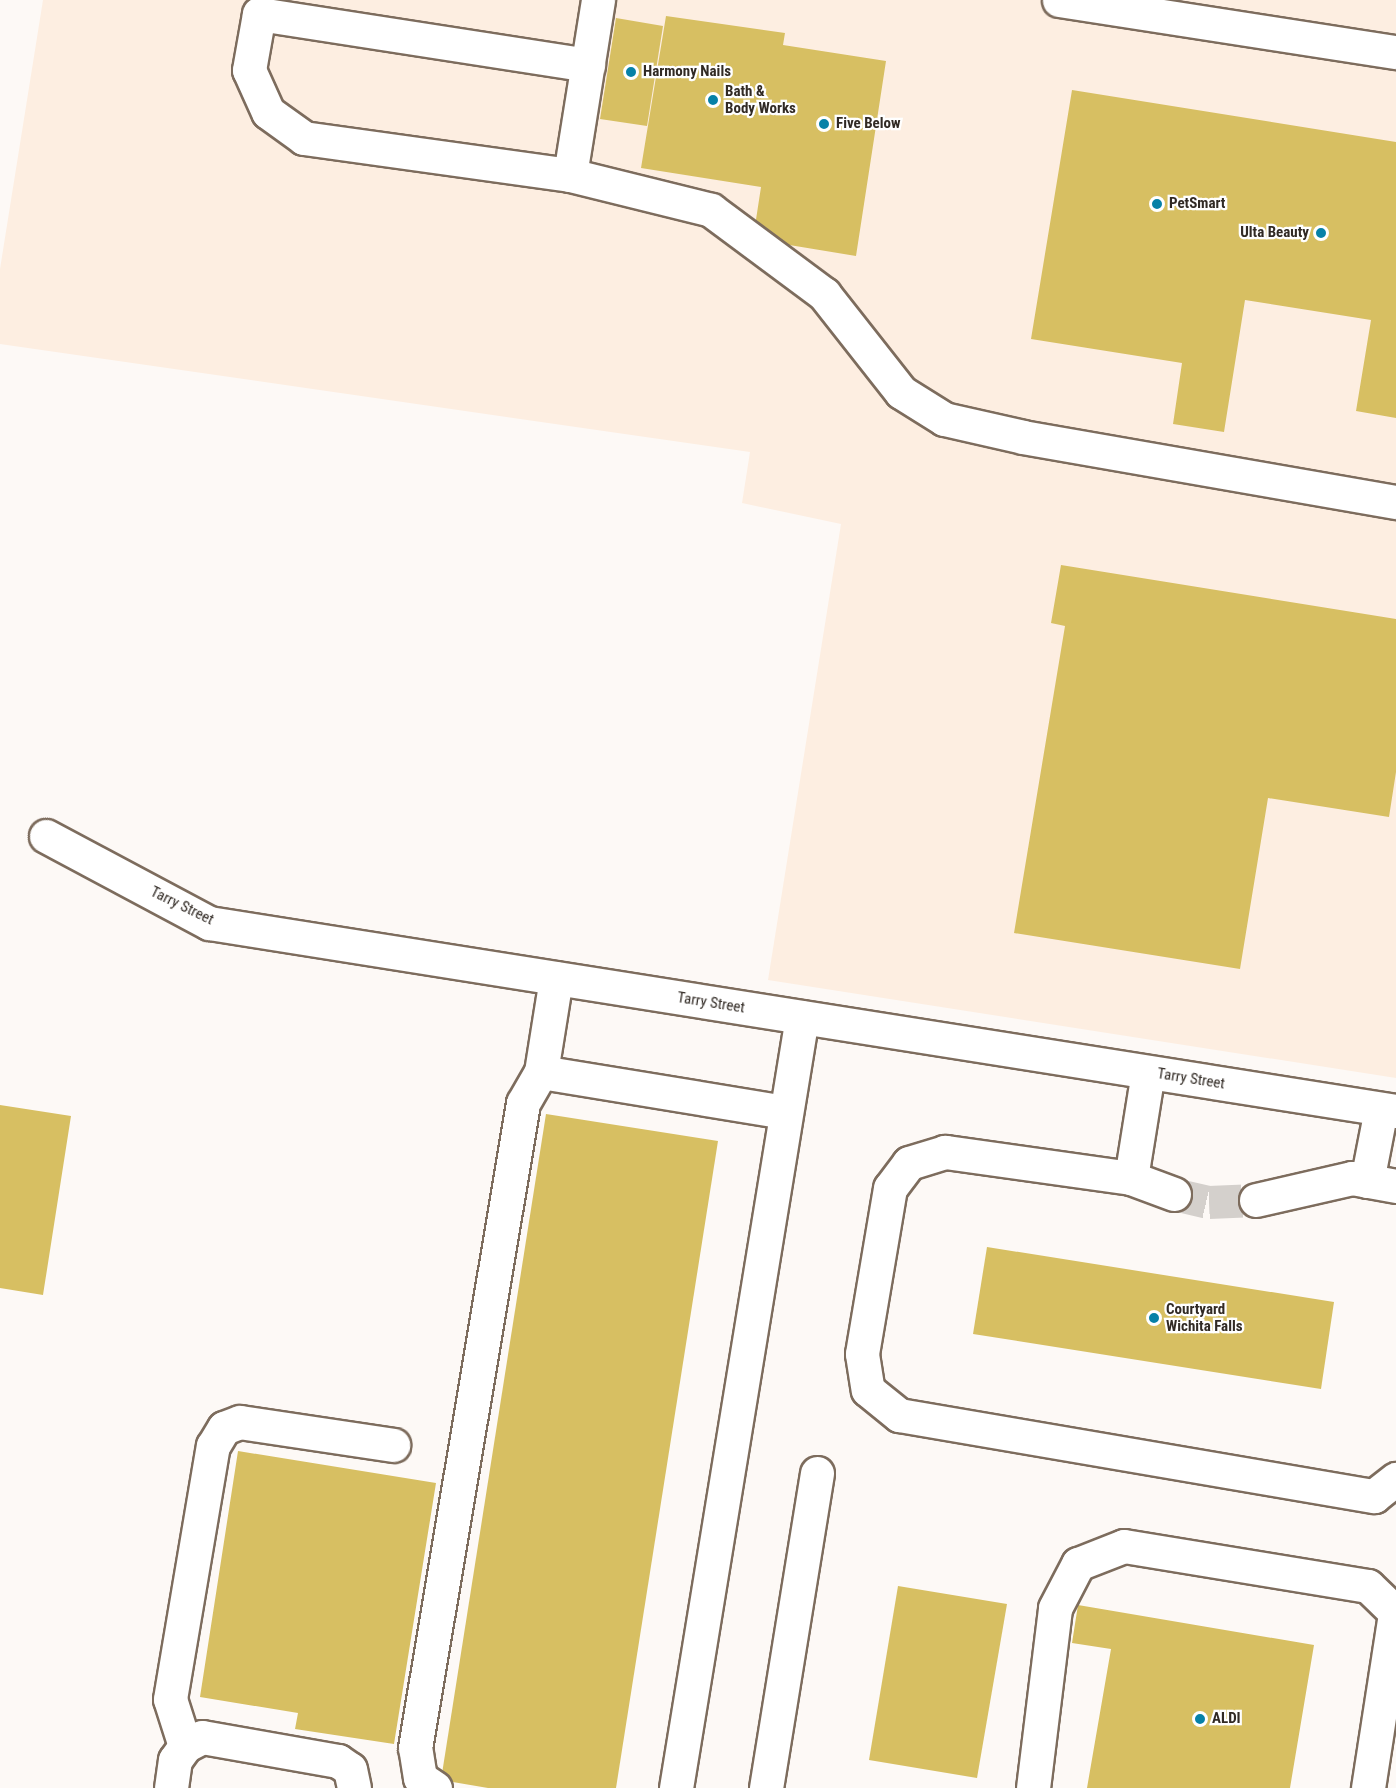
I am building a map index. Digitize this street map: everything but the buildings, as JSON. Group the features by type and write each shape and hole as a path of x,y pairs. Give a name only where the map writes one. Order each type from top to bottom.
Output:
{"street":[{"path":"570,175 598,0"},
{"path":"1066,1 1396,52"},
{"path":"588,65 254,7 249,70 268,112 304,138 570,175 711,210 824,294 901,392 944,419 1396,502"},
{"name":"Tarry Street","path":"46,836 209,923 1388,1110"},
{"path":"435,1788 420,1778 415,1748 523,1103 541,1072 556,978"},
{"path":"676,1788 802,1017"},
{"path":"541,1072 785,1112"},
{"path":"1131,1178 1148,1072"},
{"path":"1256,1200 1352,1178 1381,1184 1388,1110"},
{"path":"1174,1194 1131,1178 945,1152 909,1163 891,1188 862,1354 868,1390 899,1415 1374,1496 1396,1479"},
{"path":"185,1746 170,1699 213,1446 224,1428 240,1422 393,1445"},
{"path":"766,1788 817,1473"},
{"path":"1034,1788 1055,1608 1078,1564 1124,1546 1368,1586 1396,1613 1368,1788"},
{"path":"171,1788 175,1760 185,1746 202,1737 338,1761 350,1769 354,1788"}],"shaded area":[{"path":"43,0 1396,0 1396,1078 768,980 841,524 742,503 750,452 0,344 0,269"}],"tunnel":[{"path":"1174,1194 1209,1202 1256,1200"}],"place":[{"name":"Harmony Nails","path":"631,72"},
{"name":"Bath & Body Works","path":"713,100"},
{"name":"Five Below","path":"824,124"},
{"name":"PetSmart","path":"1157,204"},
{"name":"Ulta Beauty","path":"1321,233"},
{"name":"Courtyard Wichita Falls","path":"1154,1318"},
{"name":"ALDI","path":"1200,1719"}]}
